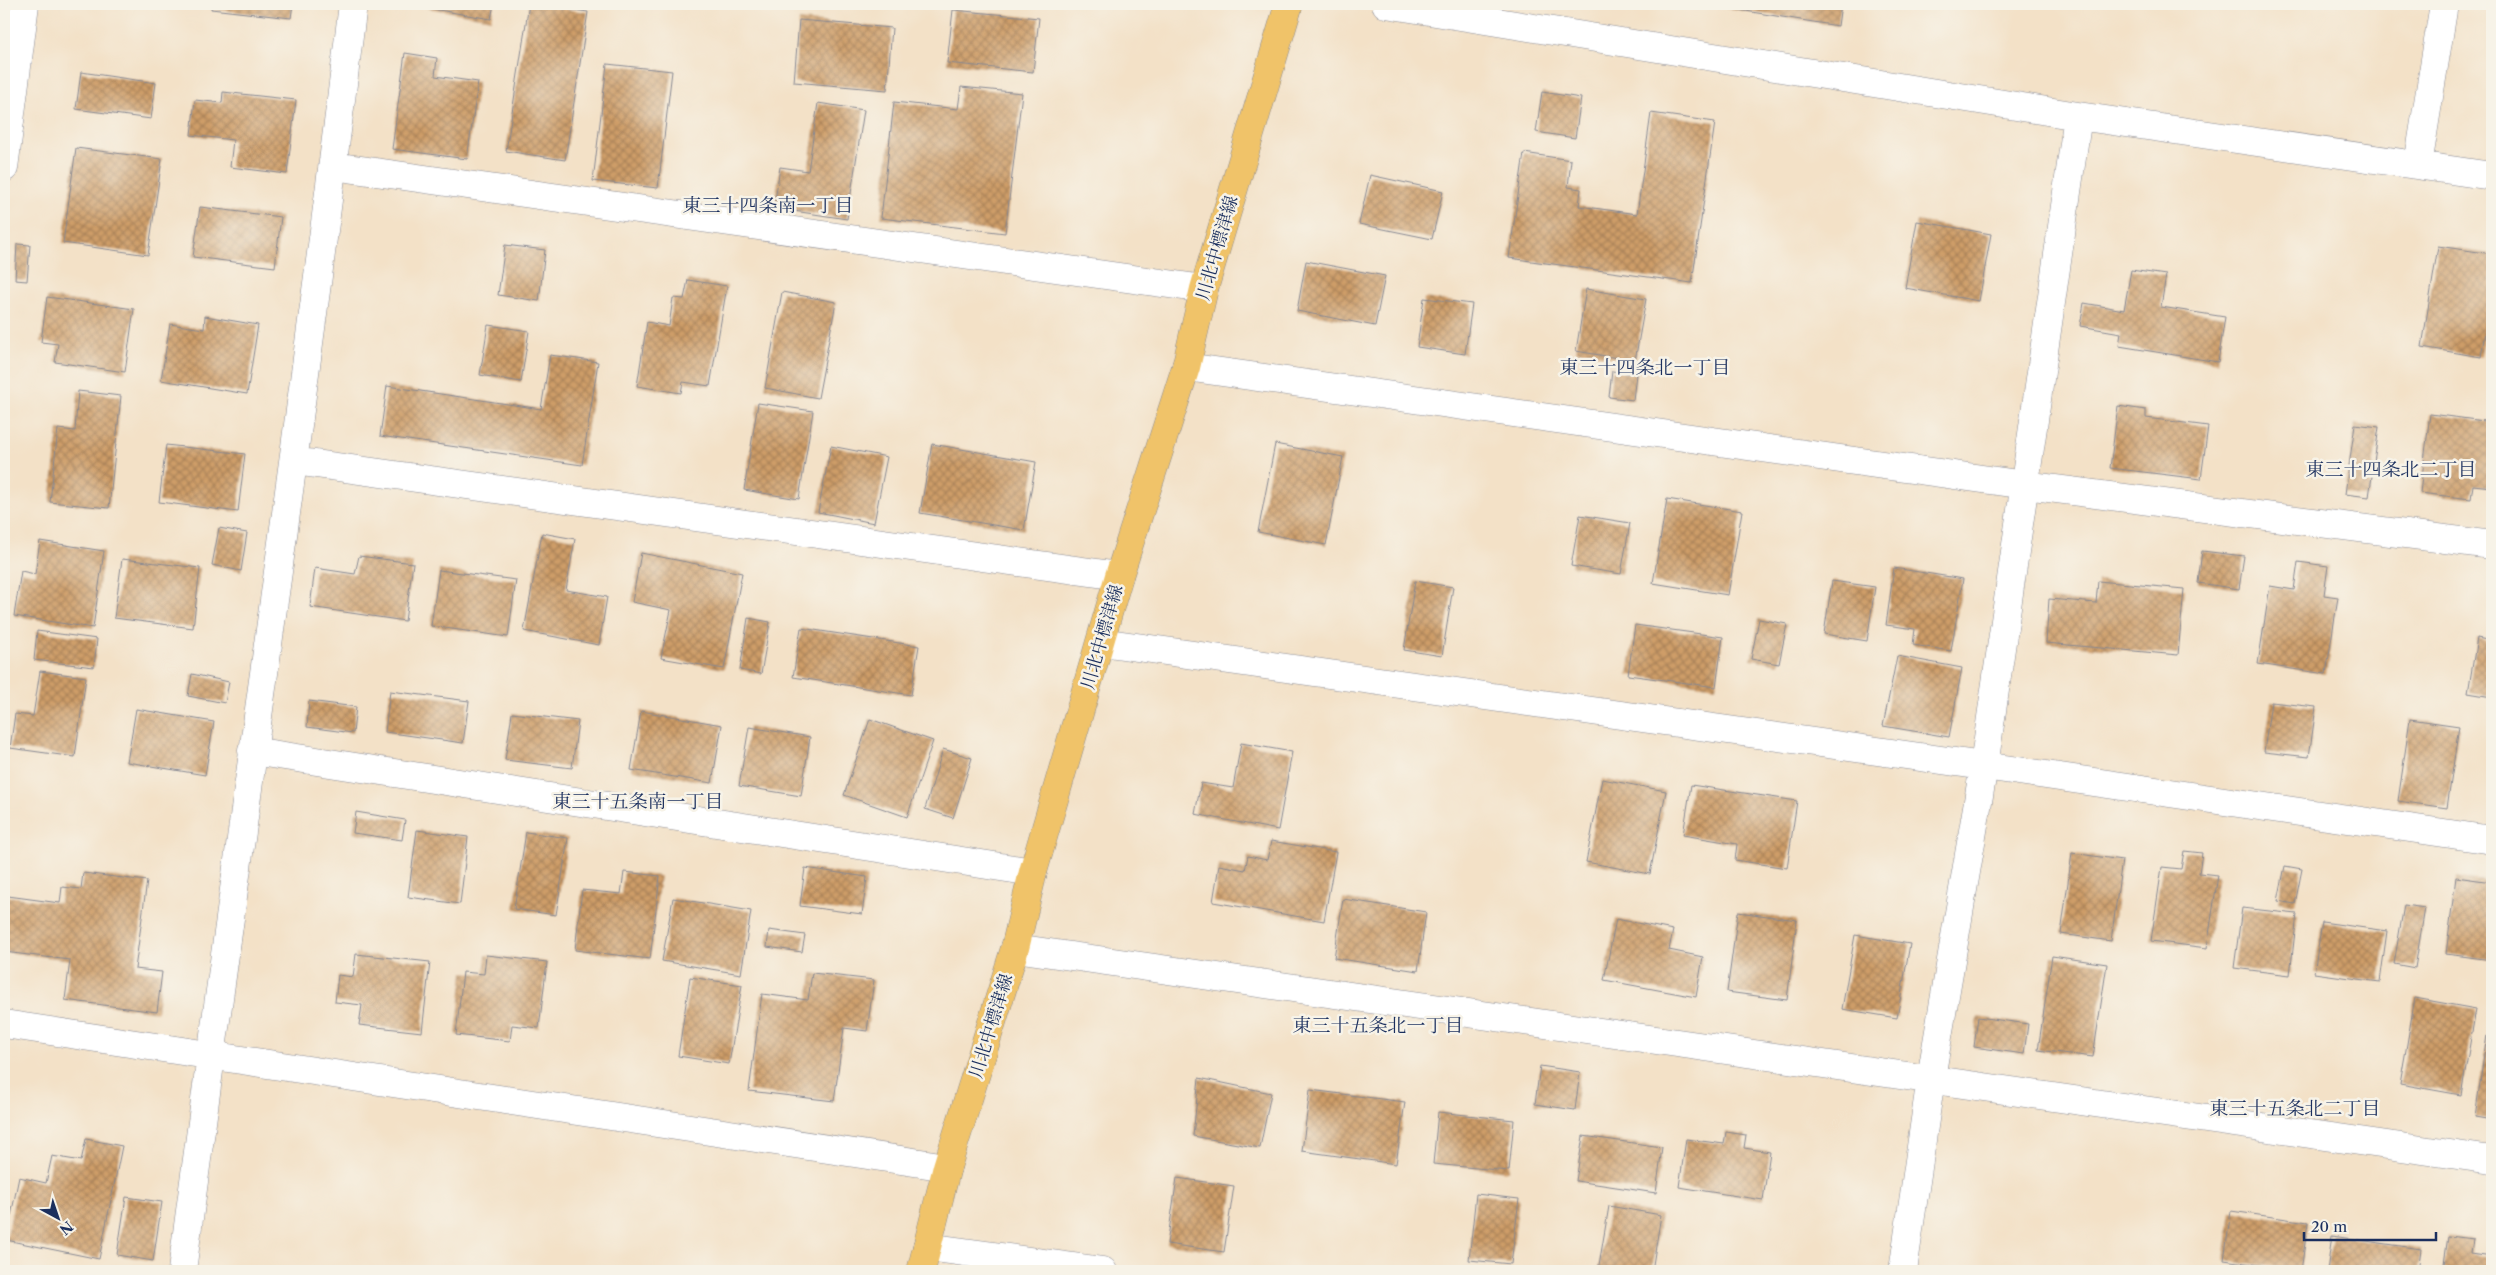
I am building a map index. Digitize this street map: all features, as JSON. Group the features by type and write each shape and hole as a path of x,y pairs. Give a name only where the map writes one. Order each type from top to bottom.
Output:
{"main road":[{"name":"川北中標津線","path":"924,1259 947,1168 1015,948 1033,872 1119,576 1186,367 1204,289 1289,4"}],"street":[{"path":"4,168 25,4"},
{"path":"182,1271 252,751 294,461 353,4"},
{"path":"1386,4 2078,116 2492,176"},
{"path":"2418,165 2444,4"},
{"path":"1903,1271 1931,1078 1984,766 2078,116"},
{"path":"333,166 1204,289"},
{"path":"1186,367 2025,485 2492,545"},
{"path":"294,461 1119,576"},
{"path":"1101,642 1984,766 2492,840"},
{"path":"252,751 1033,872"},
{"path":"1015,948 2492,1160"},
{"path":"4,1024 947,1168"},
{"path":"924,1259 1102,1271"}],"building":[{"path":"212,4 293,4 291,18 211,9"},
{"path":"428,4 494,4 491,19 427,8"},
{"path":"529,4 588,12 565,160 506,151"},
{"path":"1702,4 1841,4 1838,26"},
{"path":"953,10 1039,18 1033,72 947,63"},
{"path":"799,20 892,28 887,90 794,82"},
{"path":"405,53 437,58 435,76 478,82 467,159 392,149"},
{"path":"607,64 672,71 658,188 593,181"},
{"path":"81,72 156,83 151,119 76,109"},
{"path":"961,87 1022,93 1005,233 881,218 894,102 958,109"},
{"path":"223,92 296,100 287,174 230,167 233,140 191,135 195,100 222,103"},
{"path":"1542,92 1581,98 1575,138 1536,132"},
{"path":"818,103 864,110 847,219 774,208 780,167 808,171"},
{"path":"1651,113 1715,122 1692,283 1509,258 1524,153 1571,160 1568,187 1581,189 1579,206 1637,214"},
{"path":"76,148 162,159 148,255 63,243"},
{"path":"1370,175 1443,191 1432,239 1359,224"},
{"path":"200,207 281,217 275,267 193,257"},
{"path":"1917,221 1991,234 1979,301 1905,288"},
{"path":"17,244 30,245 27,281 15,280"},
{"path":"505,245 545,250 539,301 498,295"},
{"path":"2438,246 2492,254 2492,288 2481,357 2422,347"},
{"path":"1306,261 1385,276 1375,326 1297,311"},
{"path":"2131,270 2166,275 2161,307 2225,317 2218,362 2119,346 2121,333 2080,326 2084,303 2124,310"},
{"path":"688,280 727,286 710,386 683,382 681,393 637,386 647,322 669,326 673,298 684,299"},
{"path":"1586,289 1646,299 1635,361 1576,351"},
{"path":"782,292 836,302 818,398 765,388"},
{"path":"47,297 134,309 125,372 55,362 58,344 41,342"},
{"path":"1424,298 1472,304 1465,354 1417,347"},
{"path":"205,316 258,325 247,394 161,380 170,324 204,329"},
{"path":"488,325 529,331 521,382 480,375"},
{"path":"550,355 598,362 582,465 380,436 387,386 541,409"},
{"path":"1612,371 1636,374 1633,400 1609,397"},
{"path":"78,391 121,396 109,508 50,502 58,429 75,431"},
{"path":"758,403 813,411 799,499 744,490"},
{"path":"2118,406 2146,410 2146,418 2208,426 2201,479 2110,468"},
{"path":"2430,414 2492,422 2492,487 2473,485 2471,499 2420,493"},
{"path":"2355,424 2379,427 2369,497 2345,494"},
{"path":"932,444 1036,462 1024,530 920,513"},
{"path":"1275,444 1343,457 1326,545 1258,532"},
{"path":"166,445 245,454 238,512 159,502"},
{"path":"831,446 887,457 874,523 818,512"},
{"path":"1667,499 1742,511 1728,595 1653,583"},
{"path":"1580,515 1630,523 1621,574 1571,566"},
{"path":"219,528 247,533 241,571 212,565"},
{"path":"542,533 575,539 566,590 607,597 599,645 524,631"},
{"path":"40,541 104,551 93,628 14,616 21,571 35,574"},
{"path":"2202,551 2244,556 2239,589 2198,583"},
{"path":"641,553 742,573 724,669 661,658 671,610 632,602"},
{"path":"359,556 413,563 405,621 310,607 315,568 355,574"},
{"path":"122,559 200,568 193,628 114,618"},
{"path":"2298,562 2328,566 2324,595 2338,597 2326,674 2258,664 2270,586 2294,590"},
{"path":"1894,568 1963,579 1951,651 1913,645 1915,629 1886,625"},
{"path":"439,570 516,580 508,637 431,626"},
{"path":"1415,581 1453,587 1442,656 1404,650"},
{"path":"1832,581 1875,587 1867,641 1824,634"},
{"path":"2098,581 2184,589 2178,655 2046,643 2049,599 2096,603"},
{"path":"748,618 770,622 761,674 740,670"},
{"path":"1759,619 1787,624 1779,664 1751,659"},
{"path":"1635,625 1723,637 1716,687 1628,675"},
{"path":"801,628 919,646 911,695 793,677"},
{"path":"37,631 97,639 94,667 34,660"},
{"path":"2477,638 2492,641 2492,697 2468,693"},
{"path":"1897,656 1962,668 1949,737 1883,726"},
{"path":"40,671 86,677 75,757 10,748 15,714 33,716"},
{"path":"192,674 229,682 225,703 188,696"},
{"path":"390,691 469,701 463,743 385,732"},
{"path":"309,701 356,707 353,733 307,727"},
{"path":"2271,702 2316,707 2309,757 2264,752"},
{"path":"136,709 214,722 205,775 127,762"},
{"path":"641,711 722,725 712,783 631,770"},
{"path":"512,713 578,721 572,768 505,760"},
{"path":"870,719 933,741 907,817 844,795"},
{"path":"2410,719 2459,726 2447,808 2398,801"},
{"path":"749,727 810,737 801,796 739,786"},
{"path":"1241,743 1292,752 1278,830 1195,814 1201,783 1233,788"},
{"path":"943,749 972,758 953,818 925,809"},
{"path":"1602,779 1666,791 1650,874 1586,862"},
{"path":"1691,785 1797,801 1787,868 1735,860 1737,844 1683,835"},
{"path":"356,812 405,820 402,840 353,833"},
{"path":"417,830 468,837 460,904 408,897"},
{"path":"526,832 568,838 556,915 514,909"},
{"path":"1271,841 1336,852 1324,921 1213,902 1219,865 1245,870 1248,856 1267,860"},
{"path":"2184,851 2202,853 2199,873 2218,875 2207,948 2151,941 2162,867 2181,869"},
{"path":"2072,853 2122,860 2111,941 2061,934"},
{"path":"2285,866 2302,869 2295,904 2278,901"},
{"path":"805,868 867,877 862,914 800,906"},
{"path":"624,872 660,876 650,959 575,950 582,890 621,894"},
{"path":"83,873 147,881 135,969 162,972 157,1012 65,1000 70,960 4,952 4,926 8,896 60,903 62,887 81,889"},
{"path":"2456,877 2492,882 2492,960 2446,954"},
{"path":"673,898 751,911 741,974 662,961"},
{"path":"1343,899 1426,912 1418,971 1334,958"},
{"path":"2404,905 2425,908 2415,968 2394,964"},
{"path":"2242,908 2297,914 2290,975 2234,968"},
{"path":"1738,912 1797,920 1787,1000 1727,992"},
{"path":"1616,919 1673,930 1669,950 1703,957 1696,997 1604,980"},
{"path":"2322,922 2387,931 2380,982 2314,973"},
{"path":"769,930 805,935 802,952 767,947"},
{"path":"1855,935 1910,944 1897,1018 1842,1009"},
{"path":"356,954 430,962 422,1032 359,1025 362,1005 335,1002 338,975 353,977"},
{"path":"486,955 547,962 539,1028 512,1025 510,1041 456,1035 463,972 484,974"},
{"path":"2052,956 2107,964 2093,1057 2038,1050"},
{"path":"812,973 874,980 867,1031 844,1028 834,1101 749,1091 762,994 808,1000"},
{"path":"690,977 742,985 729,1064 678,1056"},
{"path":"2415,998 2476,1009 2461,1095 2400,1084"},
{"path":"1978,1017 2028,1024 2024,1054 1974,1047"},
{"path":"2487,1035 2492,1036 2492,1120 2475,1117"},
{"path":"1540,1066 1580,1072 1575,1110 1535,1104"},
{"path":"1199,1078 1271,1093 1260,1148 1193,1136"},
{"path":"1310,1090 1405,1102 1396,1164 1302,1151"},
{"path":"1438,1112 1514,1120 1509,1171 1433,1164"},
{"path":"1726,1132 1746,1135 1744,1148 1770,1152 1763,1200 1679,1187 1686,1139 1724,1144"},
{"path":"1583,1136 1662,1147 1656,1193 1576,1181"},
{"path":"86,1139 122,1146 99,1259 6,1240 19,1177 46,1183 52,1156 81,1161"},
{"path":"1177,1178 1234,1186 1224,1252 1167,1244"},
{"path":"1476,1194 1519,1199 1511,1264 1469,1260"},
{"path":"126,1197 162,1202 153,1261 117,1255"},
{"path":"1609,1206 1661,1215 1652,1271 1598,1271"},
{"path":"2231,1211 2308,1222 2301,1271 2224,1260"},
{"path":"2332,1236 2421,1249 2418,1271 2327,1271"},
{"path":"2448,1236 2473,1239 2471,1254 2492,1257 2492,1271 2443,1271"}],"district":[{"name":"東三十四条南一丁目","path":"768,205"},
{"name":"東三十四条北一丁目","path":"1645,367"},
{"name":"東三十四条北二丁目","path":"2391,469"},
{"name":"東三十五条南一丁目","path":"638,801"},
{"name":"東三十五条北一丁目","path":"1378,1025"},
{"name":"東三十五条北二丁目","path":"2295,1108"}]}
